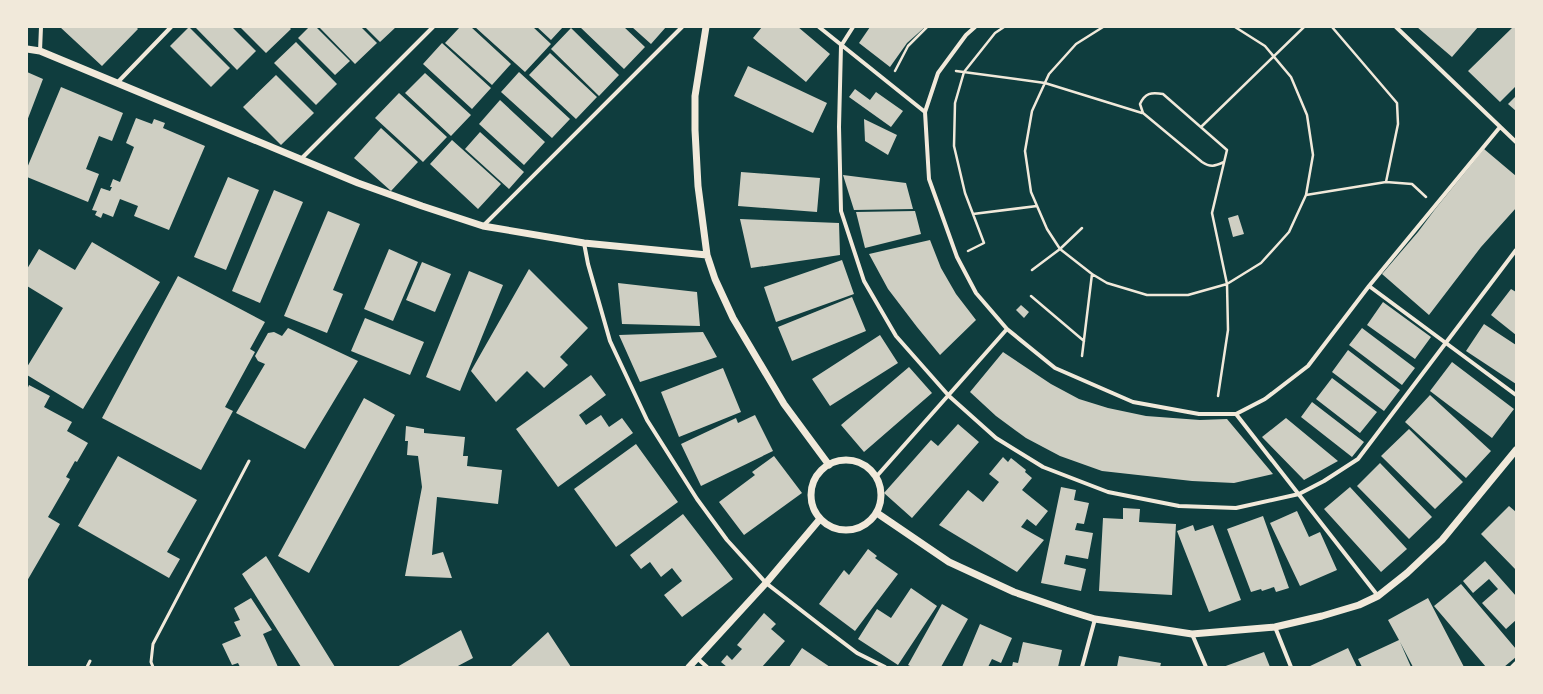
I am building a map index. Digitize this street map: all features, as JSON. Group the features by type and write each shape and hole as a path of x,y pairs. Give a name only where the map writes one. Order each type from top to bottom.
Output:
{"street":[{"path":"40,51 41,27"},
{"path":"117,83 171,27"},
{"path":"301,160 433,27"},
{"path":"483,226 682,27"},
{"path":"706,27 695,96 695,130 698,186 707,255 715,280 733,318 784,404 830,465"},
{"path":"819,27 925,112"},
{"path":"854,27 841,46 839,128 841,211 864,281 896,336 949,396 996,438 1043,467 1108,492 1179,506 1236,508 1299,494 1324,481 1358,459 1516,250"},
{"path":"976,27 966,35 938,73 925,112 929,179 956,257 976,293 1007,329 1055,368 1133,402 1199,414 1236,414 1265,399 1308,366 1369,286 1500,127"},
{"path":"1396,27 1516,142"},
{"path":"27,49 40,51 358,183 483,226 584,243 707,255"},
{"path":"584,243 588,264 610,341 647,420 697,499 727,540 766,583 857,653 885,667"},
{"path":"1369,286 1516,395"},
{"path":"876,477 1007,329"},
{"path":"1236,414 1378,596"},
{"path":"877,513 949,562 1014,592 1095,619 1192,634 1275,626 1359,606 1378,596 1407,573 1442,540 1516,450"},
{"path":"842,461 855,461 867,467 876,477 882,495 877,513 866,525 850,530 834,528 820,519 812,506 811,490 818,475 830,465 842,461"},
{"path":"689,667 766,583 820,519"},
{"path":"1082,667 1095,619"},
{"path":"1275,626 1291,667"},
{"path":"1192,634 1206,667"},
{"path":"697,658 707,667"},
{"path":"1512,667 1516,663"}],"lane":[{"path":"153,667 151,662 152,644 249,461"},
{"path":"87,667 90,661"}],"path":[{"path":"895,72 908,46 927,27"},
{"path":"956,257 984,243 965,194 954,146 955,103 964,72 996,33 1004,27"},
{"path":"1103,27 1076,44 1049,74 1032,111 1025,151 1030,192 1047,229 1060,249 1092,274 1107,282 1147,295 1188,295 1227,284 1262,263 1289,232 1306,195 1313,155 1307,115 1291,77 1264,46 1235,27"},
{"path":"1201,127 1304,27"},
{"path":"1332,27 1397,103 1398,124 1386,182"},
{"path":"942,67 964,72 1045,83 1142,113 1202,162 1214,167 1224,162"},
{"path":"1142,113 1140,104 1144,96 1152,92 1163,94 1227,150 1212,213 1227,284 1228,330 1218,396"},
{"path":"1306,195 1386,182 1412,184 1435,206"},
{"path":"973,214 1037,206"},
{"path":"1032,270 1060,249 1082,228"},
{"path":"1082,356 1092,274"},
{"path":"1031,296 1084,341"}],"building":[{"path":"60,27 136,27 138,29 102,66"},
{"path":"189,27 230,68 211,87 170,46"},
{"path":"232,27 256,51 237,70 196,28"},
{"path":"240,27 289,27 291,29 266,53"},
{"path":"309,27 316,27 350,61 335,75 298,38"},
{"path":"319,27 361,27 377,43 355,64"},
{"path":"365,27 396,27 380,42"},
{"path":"460,27 471,27 511,64 492,85 445,43"},
{"path":"475,27 533,27 551,44 525,72"},
{"path":"537,27 563,27 551,40"},
{"path":"580,27 624,27 645,47 624,69"},
{"path":"632,27 666,27 651,44"},
{"path":"762,27 798,27 830,54 806,82 753,38"},
{"path":"870,27 925,27 907,43 890,67 859,43"},
{"path":"1417,27 1478,27 1452,57"},
{"path":"1513,27 1516,27 1516,86 1500,102 1468,71"},
{"path":"571,28 619,75 599,96 551,49"},
{"path":"296,42 337,84 316,105 274,63"},
{"path":"442,43 491,88 472,109 423,64"},
{"path":"550,53 597,97 576,119 529,75"},
{"path":"748,66 827,103 813,133 734,96"},
{"path":"27,72 43,79 27,121"},
{"path":"519,72 570,119 552,138 501,92"},
{"path":"425,73 471,115 451,136 405,93"},
{"path":"276,75 314,113 281,145 243,107"},
{"path":"61,87 123,113 112,141 99,136 86,169 99,174 88,202 27,177 27,168"},
{"path":"855,89 870,100 876,92 903,111 891,127 849,97"},
{"path":"399,93 447,137 423,162 375,118"},
{"path":"1516,96 1516,111 1508,104"},
{"path":"500,100 545,142 524,165 479,124"},
{"path":"136,118 152,124 154,119 165,123 163,128 205,146 169,230 134,216 138,206 120,199 113,217 103,213 101,218 95,215 97,211 92,210 101,188 110,191 113,179 120,182 134,147 126,143"},
{"path":"864,119 897,135 888,155 865,141"},
{"path":"381,128 418,162 391,191 354,158"},
{"path":"480,132 524,172 509,189 465,149"},
{"path":"452,140 501,184 478,209 430,164"},
{"path":"1484,149 1516,176 1516,208 1481,247 1429,315 1382,274 1418,232"},
{"path":"741,172 820,178 817,212 738,206"},
{"path":"843,175 906,183 913,209 854,210"},
{"path":"228,177 259,190 226,270 194,257"},
{"path":"274,190 303,202 260,303 232,291"},
{"path":"328,211 360,224 333,290 343,294 327,333 284,316"},
{"path":"915,211 921,234 865,248 856,212"},
{"path":"1238,215 1244,234 1233,237 1228,218"},
{"path":"740,219 839,223 840,255 751,268"},
{"path":"930,240 941,268 956,294 976,320 940,355 888,289 869,254"},
{"path":"92,242 160,282 83,409 27,375 27,367 63,308 27,286 27,269 39,249 75,270"},
{"path":"389,249 418,262 393,321 364,309"},
{"path":"842,260 854,294 776,322 764,287"},
{"path":"422,262 451,274 435,312 406,300"},
{"path":"529,269 588,328 560,357 568,365 544,388 527,371 496,402 471,371"},
{"path":"469,271 503,285 460,391 426,377"},
{"path":"178,276 265,322 250,349 255,352 225,407 233,411 201,470 102,418"},
{"path":"618,283 697,292 700,326 622,324"},
{"path":"1511,289 1516,292 1516,335 1491,315"},
{"path":"852,297 866,331 792,361 778,327"},
{"path":"1383,302 1431,337 1415,359 1367,325"},
{"path":"1021,305 1029,312 1024,318 1016,310"},
{"path":"365,318 424,342 410,375 351,351"},
{"path":"1484,324 1516,345 1516,384 1466,351"},
{"path":"288,328 358,361 305,449 236,413 265,364 258,361 255,356 268,333 274,332 282,336"},
{"path":"1362,328 1415,368 1402,385 1349,345"},
{"path":"703,332 717,357 640,382 619,335"},
{"path":"880,335 898,363 830,406 812,379"},
{"path":"1348,350 1400,390 1384,411 1332,372"},
{"path":"1003,352 1051,384 1079,399 1108,408 1146,416 1200,420 1227,419 1273,474 1234,483 1192,481 1102,471 1060,456 1026,438 996,416 970,392"},
{"path":"1452,362 1514,409 1492,438 1430,391"},
{"path":"909,367 932,393 864,452 841,425"},
{"path":"723,368 741,412 679,437 661,392"},
{"path":"591,375 606,395 579,415 586,425 601,415 609,427 622,418 633,433 558,487 516,429"},
{"path":"1332,378 1377,412 1360,433 1316,399"},
{"path":"29,385 50,396 44,407 72,422 67,431 88,443 66,477 70,479 48,517 60,524 27,581 27,390"},
{"path":"1430,395 1491,451 1466,478 1405,422"},
{"path":"364,398 395,415 309,573 278,556"},
{"path":"1312,402 1364,442 1352,457 1301,417"},
{"path":"755,415 773,451 701,486 681,444 736,418 738,423"},
{"path":"1286,418 1338,461 1304,480 1262,437"},
{"path":"958,424 979,442 912,518 884,493 931,440 938,446"},
{"path":"406,426 424,429 424,433 465,437 463,456 468,456 467,466 502,470 498,504 437,497 432,555 443,552 452,578 405,576 422,487 418,456 407,455 408,441 405,441"},
{"path":"1409,429 1463,482 1435,509 1381,456"},
{"path":"636,444 678,502 616,547 574,489"},
{"path":"118,456 197,500 167,552 180,559 169,578 78,526"},
{"path":"774,456 802,493 744,535 719,502 755,475 752,472"},
{"path":"1003,457 1008,462 1011,458 1026,470 1025,472 1032,478 1022,490 1048,511 1036,526 1027,519 1021,527 1044,540 1017,572 939,525 968,490 983,502 999,482 989,474"},
{"path":"1380,463 1432,517 1409,539 1357,486"},
{"path":"1061,487 1076,490 1074,500 1089,503 1084,524 1077,523 1075,530 1093,533 1088,559 1066,555 1064,564 1086,569 1081,591 1041,583"},
{"path":"1350,487 1407,549 1381,572 1324,509"},
{"path":"1509,506 1516,512 1516,570 1481,534"},
{"path":"1123,508 1140,509 1139,522 1176,524 1172,595 1099,591 1103,518 1123,519"},
{"path":"1297,511 1309,537 1320,532 1337,570 1300,586 1270,523"},
{"path":"683,514 733,579 682,617 664,595 682,581 672,568 661,577 650,562 641,569 630,555"},
{"path":"1263,516 1289,588 1276,592 1274,587 1262,591 1261,589 1251,592 1227,529"},
{"path":"1193,525 1195,531 1213,525 1241,600 1209,612 1177,531"},
{"path":"868,549 877,556 875,558 898,574 855,631 819,604 844,570 849,575"},
{"path":"266,556 335,667 301,667 242,574"},
{"path":"1485,561 1516,596 1516,620 1506,629 1482,603 1498,589 1489,579 1473,593 1463,581"},
{"path":"1461,584 1516,649 1516,657 1504,667 1486,667 1434,606"},
{"path":"911,588 937,606 898,665 858,639 877,609 891,618"},
{"path":"251,598 272,630 263,634 278,667 240,667 238,663 232,665 222,644 241,636 234,622 240,620 234,608"},
{"path":"1428,598 1464,667 1413,667 1400,642 1411,667 1362,667 1358,659 1399,640 1388,620"},
{"path":"942,604 968,619 941,667 912,667 908,665"},
{"path":"764,613 776,624 771,629 785,641 762,667 727,667 721,662 727,655 732,660 742,649 737,645"},
{"path":"980,624 1012,638 1001,663 992,659 988,667 962,667"},
{"path":"461,630 473,658 456,667 397,667"},
{"path":"548,632 571,667 510,667"},
{"path":"1023,642 1062,650 1058,667 1012,667 1013,662 1018,663"},
{"path":"802,648 830,667 789,667"},
{"path":"1348,648 1357,667 1308,667"},
{"path":"1264,652 1270,667 1223,667"},
{"path":"1119,656 1161,663 1160,667 1117,667"}]}
